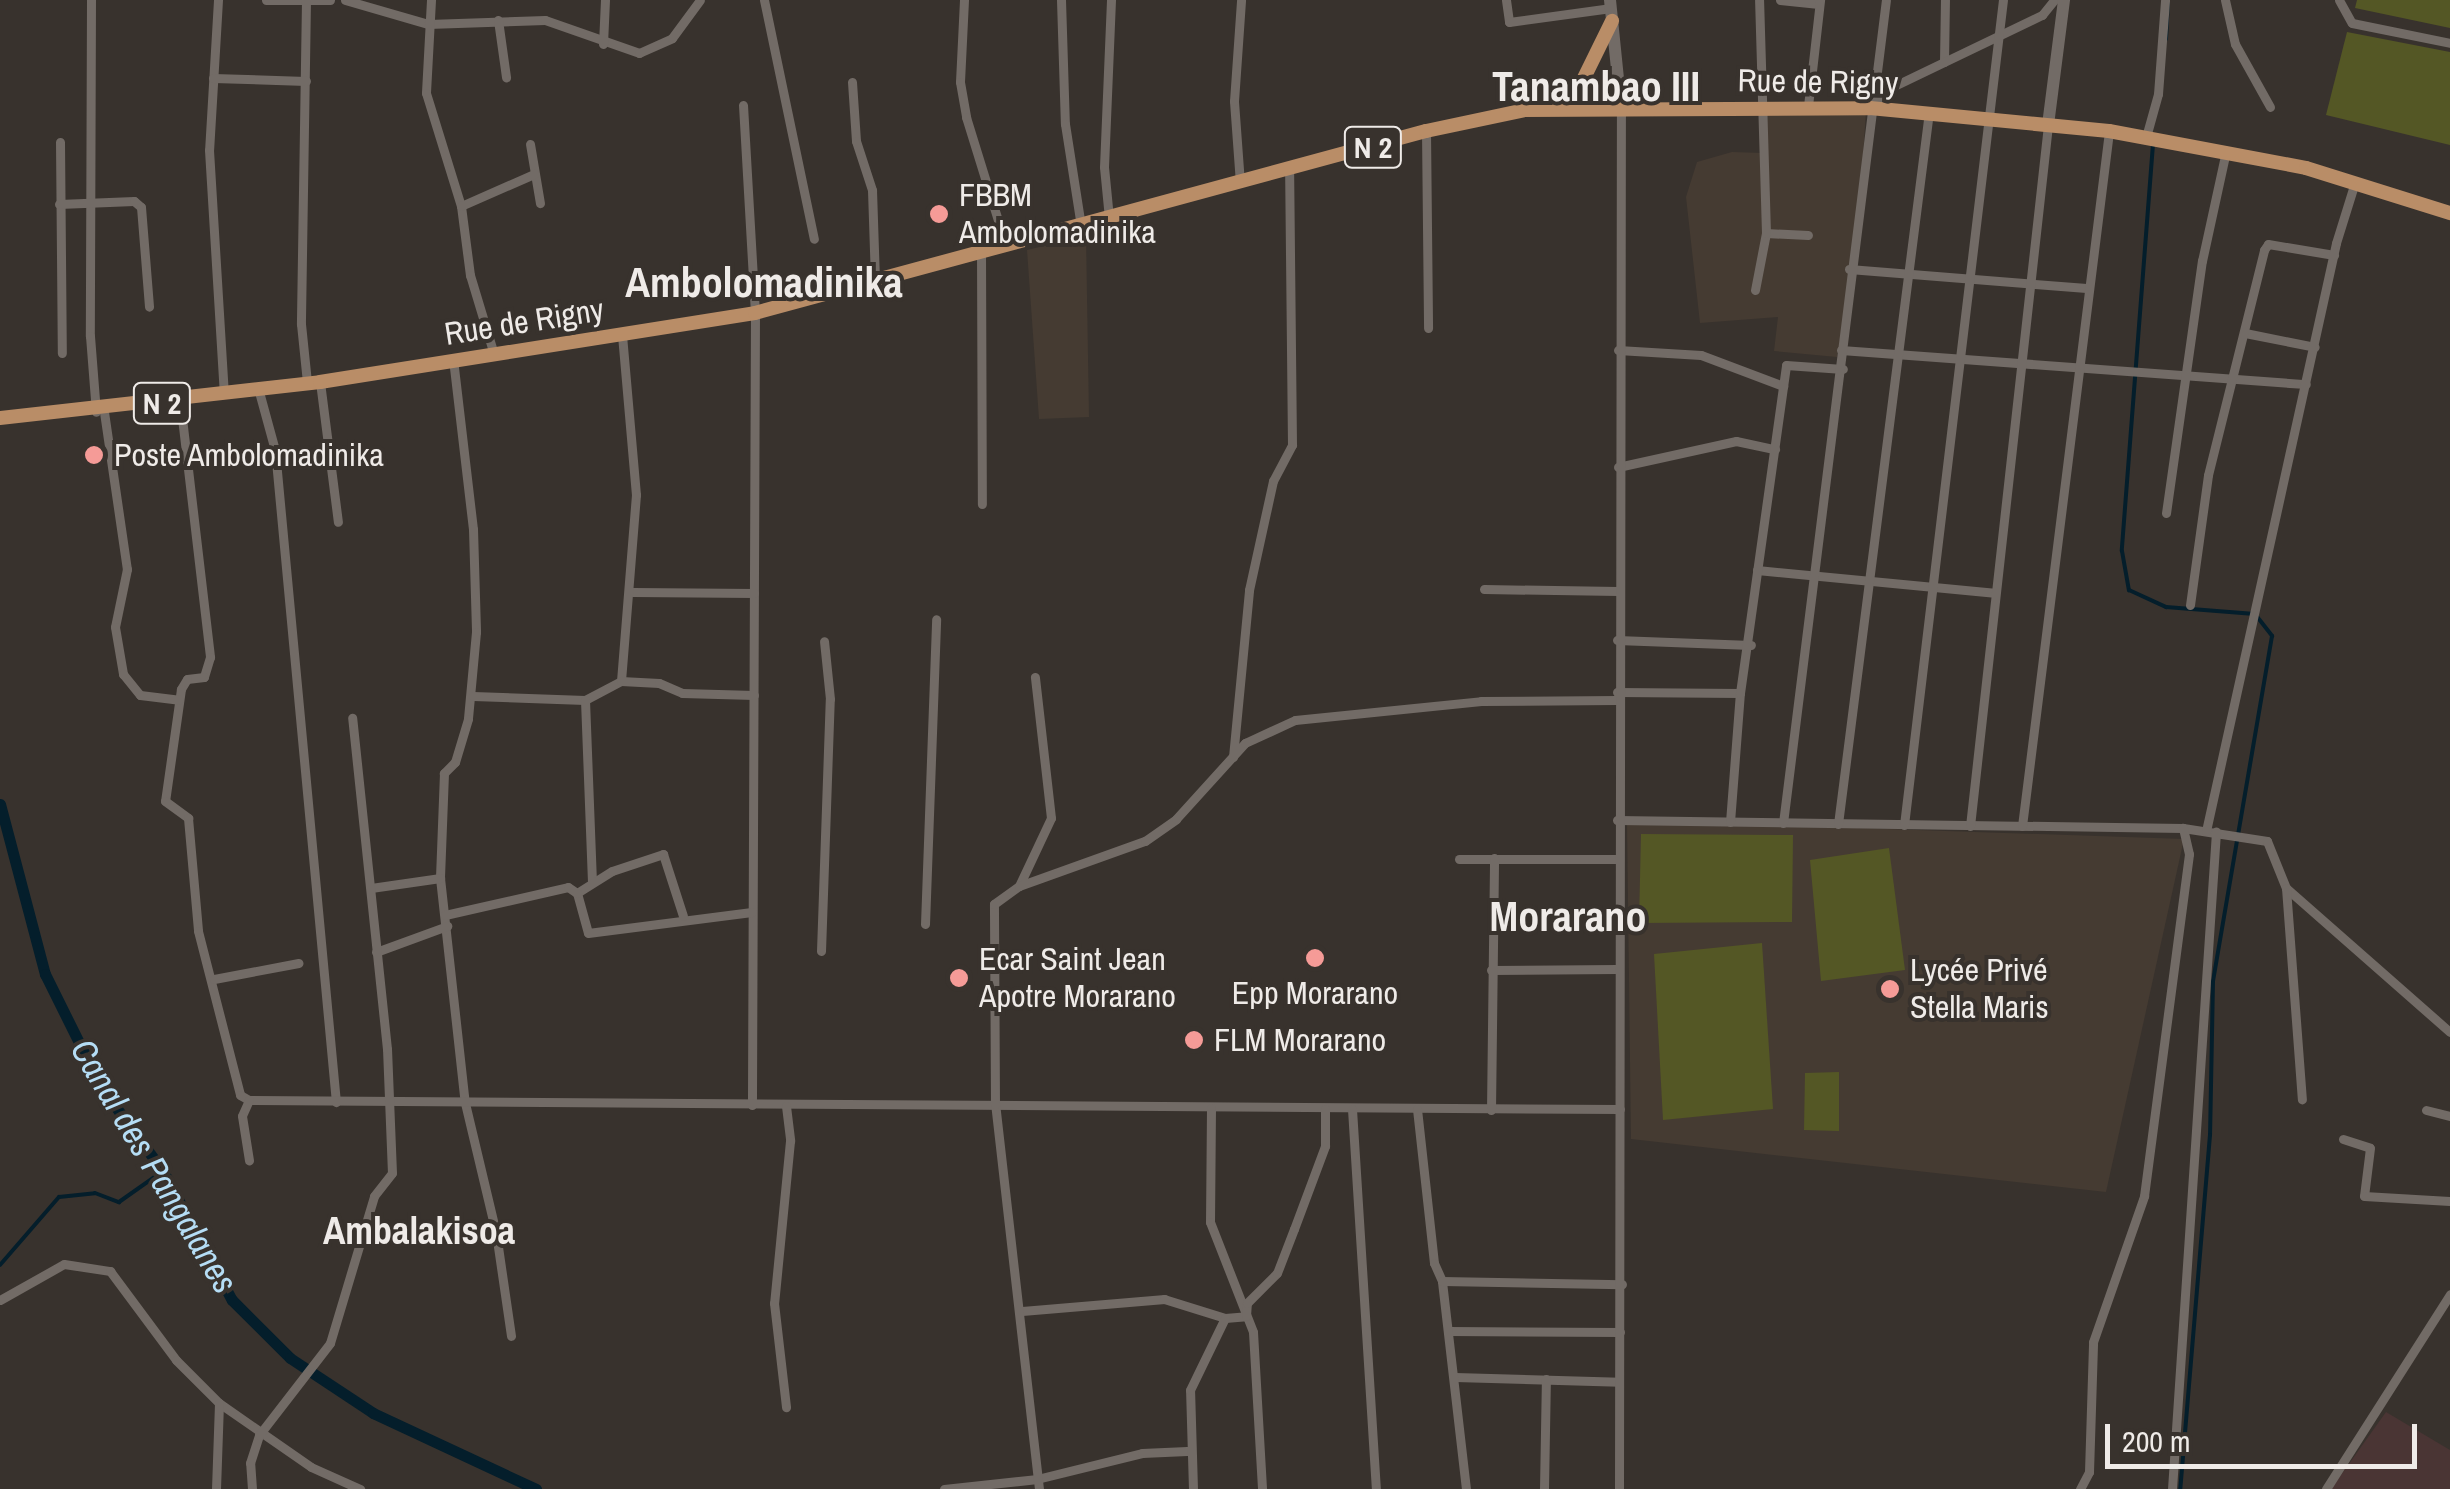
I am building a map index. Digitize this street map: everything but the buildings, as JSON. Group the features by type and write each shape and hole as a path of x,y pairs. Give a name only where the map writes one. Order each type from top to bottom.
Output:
{"main road":[{"path":"1545,110 1583,80 1611,10"},
{"name":"Rue de Rigny","path":"314,382 754,313 1426,131 1545,110 1870,108 2109,131 2226,150 2355,182 2450,214"},
{"name":"N 2","path":"0,418 100,412 314,382"}],"street":[{"path":"91,0 91,204 100,412 127,569 115,627 123,674 140,695 179,700"},
{"path":"218,0 210,150 224,393"},
{"path":"266,0 330,0"},
{"path":"306,0 301,324 338,522"},
{"path":"345,0 428,24 545,20 623,53 654,49 672,38 700,0"},
{"path":"431,0 426,93 461,206 470,275 493,351"},
{"path":"603,44 606,0"},
{"path":"764,0 814,239"},
{"path":"964,0 960,82 966,117 1006,246"},
{"path":"1061,0 1065,124 1081,226"},
{"path":"1109,218 1104,167 1111,0"},
{"path":"1240,183 1234,101 1241,0"},
{"path":"1506,0 1509,22 1611,10 1621,109 1617,696 1622,1284 1619,1489"},
{"path":"1756,290 1766,233 1759,0"},
{"path":"1780,0 1820,2 1808,106"},
{"path":"1782,822 1886,0"},
{"path":"1944,62 1945,0"},
{"path":"1904,825 1967,280 1992,120 2003,0"},
{"path":"1870,108 1890,88 2042,15 2054,0"},
{"path":"1970,826 2028,283 2064,0"},
{"path":"2146,137 2158,94 2165,0"},
{"path":"2225,0 2235,44 2270,107"},
{"path":"2339,0 2352,23 2450,44"},
{"path":"498,20 506,76"},
{"path":"214,78 306,81"},
{"path":"852,82 856,141 872,190 875,280"},
{"path":"743,105 754,313 752,1105"},
{"path":"1838,824 1902,355 1928,112"},
{"path":"1426,131 1428,328"},
{"path":"2022,826 2086,288 2109,131"},
{"path":"60,142 62,353"},
{"path":"530,144 540,203"},
{"path":"2166,512 2186,371 2226,150"},
{"path":"1233,757 1248,590 1272,481 1292,445 1289,169"},
{"path":"461,206 534,174"},
{"path":"2172,1489 2214,831 2252,630 2334,255 2355,182"},
{"path":"59,204 134,201 141,207 149,307"},
{"path":"1766,233 1808,236"},
{"path":"2190,605 2208,475 2268,244 2334,255"},
{"path":"981,252 982,504"},
{"path":"1849,269 2086,288"},
{"path":"2246,333 2315,347"},
{"path":"621,682 633,592 636,495 622,336"},
{"path":"1618,350 1701,356 1783,386"},
{"path":"1841,350 2121,366 2306,384"},
{"path":"452,358 472,529 472,696 455,762 444,773 440,878 465,1103 496,1232 511,1336"},
{"path":"1730,822 1740,693 1751,645 1757,570 1786,365 1842,369"},
{"path":"258,388 275,450 336,1102"},
{"path":"180,401 210,658 204,677 182,683 165,800 188,818 198,932 214,979 240,1094 248,1100 1620,1109"},
{"path":"1618,467 1736,441 1775,450"},
{"path":"1757,570 1994,593"},
{"path":"1484,589 1618,591"},
{"path":"633,592 754,593"},
{"path":"925,924 936,620"},
{"path":"1618,640 1751,645"},
{"path":"821,951 828,904 820,852 830,699 824,641"},
{"path":"1036,677 1052,818 1019,886 991,912 997,966 995,1104 1022,1311 1038,1484"},
{"path":"472,696 585,700 621,682 659,683 682,693 754,696"},
{"path":"1019,886 1145,841 1176,819 1233,757 1295,720 1481,701 1740,693"},
{"path":"585,700 592,881"},
{"path":"252,1489 250,1463 260,1436 330,1342 374,1196 392,1173 390,1099 352,718"},
{"path":"1617,820 2183,828 2236,833 2267,841 2286,888 2302,1099"},
{"path":"2080,1489 2089,1472 2093,1342 2144,1196 2189,854 2183,828"},
{"path":"577,894 592,881 663,854 683,916"},
{"path":"1491,1110 1494,858"},
{"path":"1459,859 1617,859"},
{"path":"371,888 440,878"},
{"path":"376,952 446,921 568,887 577,894 588,933 683,916 752,912"},
{"path":"2286,888 2450,1032"},
{"path":"214,979 299,962"},
{"path":"1490,970 1617,970"},
{"path":"248,1100 242,1116 248,1160"},
{"path":"786,1106 790,1141 774,1303 786,1407"},
{"path":"1210,1108 1210,1222 1246,1316 1256,1364 1262,1489"},
{"path":"1246,1316 1247,1303 1276,1273 1294,1229 1325,1146 1325,1108"},
{"path":"1352,1109 1376,1489"},
{"path":"1417,1109 1434,1263 1442,1281 1455,1376 1466,1489"},
{"path":"2426,1110 2450,1116"},
{"path":"2343,1139 2370,1148 2364,1196 2450,1201"},
{"path":"0,1300 64,1264 110,1271 176,1360 219,1404 260,1436 360,1489"},
{"path":"1442,1281 1622,1284"},
{"path":"2326,1489 2438,1319 2450,1294"},
{"path":"1022,1311 1164,1299 1225,1318 1246,1316"},
{"path":"1193,1489 1188,1451 1190,1390 1225,1318"},
{"path":"2438,1319 2450,1324"},
{"path":"1448,1331 1620,1332"},
{"path":"1455,1376 1618,1382"},
{"path":"1544,1489 1546,1379"},
{"path":"216,1489 219,1404"},
{"path":"944,1489 1038,1484 1142,1452 1188,1451"}],"shaded area":[{"path":"1767,111 1866,111 1858,235 1837,357 1774,351 1778,317 1700,323 1686,197 1697,162 1732,152 1763,153"},
{"path":"1086,236 1089,417 1039,419 1027,250"},
{"name":"Lycée Privé Stella Maris","path":"1627,820 2184,839 2106,1192 1631,1139"},
{"path":"2386,1412 2450,1450 2450,1489 2331,1489"}],"green space":[{"path":"2357,0 2450,0 2450,28 2355,8"},
{"path":"2347,32 2450,52 2450,145 2326,115"},
{"path":"1641,834 1793,835 1792,922 1639,923"},
{"path":"1889,848 1905,970 1821,981 1810,860"},
{"path":"1762,943 1773,1109 1663,1120 1654,954"},
{"path":"1839,1072 1839,1131 1804,1130 1805,1073"}],"waterway":[{"path":"2166,39 2168,0"},
{"path":"2153,144 2122,551 2129,590 2166,607 2255,614 2272,636 2213,981 2210,1135 2180,1489"},
{"name":"Canal des Pangalanes","path":"0,804 45,974 101,1087 163,1171 232,1300 290,1358 373,1413 536,1489"},
{"path":"0,1265 59,1197 95,1193 119,1202 163,1171"}],"place":[{"name":"FBBM Ambolomadinika","path":"939,214"},
{"name":"Poste Ambolomadinika","path":"94,455"},
{"name":"Epp Morarano","path":"1315,958"},
{"name":"Ecar Saint Jean Apotre Morarano","path":"959,978"},
{"name":"Lycée Privé Stella Maris","path":"1890,989"},
{"name":"FLM Morarano","path":"1194,1040"}],"district":[{"name":"Tanambao III","path":"1596,86"},
{"name":"Ambolomadinika","path":"764,282"},
{"name":"Morarano","path":"1568,916"},
{"name":"Ambalakisoa","path":"419,1231"}]}
